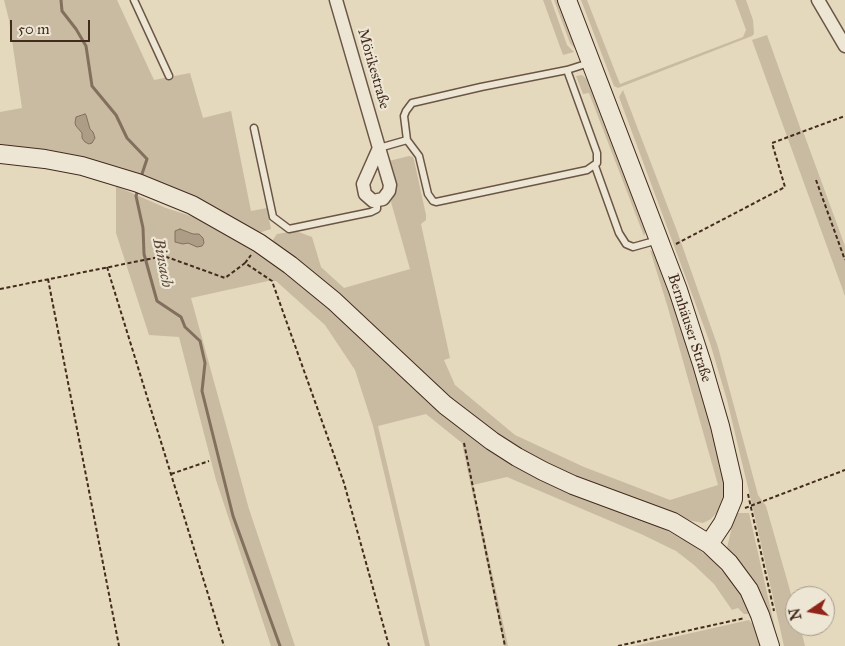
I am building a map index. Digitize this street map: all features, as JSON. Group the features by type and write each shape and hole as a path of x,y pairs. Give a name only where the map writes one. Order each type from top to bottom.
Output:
{"main road":[{"name":"Bernhäuser Straße","path":"567,0 667,242 720,426 733,482 733,498 716,534 709,544"},
{"path":"0,154 73,164 123,178 192,205 226,223 290,265 334,301 445,405 511,454 559,478 674,522 709,544 736,572 749,590 760,615 770,646"}],"street":[{"name":"Mörikestraße","path":"336,0 390,186 387,196 378,201"},
{"path":"818,0 845,46"},
{"path":"378,201 368,199 364,194 363,184 379,148"}],"lane":[{"path":"134,0 170,76"},
{"path":"591,62 567,70 481,87 412,104 404,116 407,140 419,156 428,194 436,202 587,170 595,166"},
{"path":"567,70 597,153 598,158 595,166 619,233 626,244 633,247 667,242"},
{"path":"254,128 273,217 289,229 371,212 377,209 378,201"},
{"path":"379,148 407,140"}],"path":[{"path":"667,242 785,187 772,143 845,116"},
{"path":"816,180 845,260"},
{"path":"0,289 164,256 225,278 245,263 272,281 344,483 389,646"},
{"path":"107,267 224,646"},
{"path":"48,279 119,646"},
{"path":"464,443 505,646"},
{"path":"171,474 209,461"},
{"path":"751,506 845,470"},
{"path":"618,646 760,615"}],"shaded area":[{"path":"4,0 117,0 154,80 190,73 203,118 231,111 251,211 267,208 271,229 255,234 205,207 0,147 0,112 22,108 9,20"},
{"path":"543,0 551,0 567,45 574,52 563,55"},
{"path":"554,0 559,0 578,52 570,43"},
{"path":"581,0 587,0 620,84 743,37 746,30 735,0 746,0 753,20 754,34 618,88 614,86"},
{"path":"767,35 845,246 845,296 752,40"},
{"path":"601,61 670,241 666,242 595,64"},
{"path":"582,75 591,83 647,227 644,236 589,93 583,94 576,76"},
{"path":"623,90 677,231 718,347 758,495 766,506 789,586 785,586 785,636 802,636 805,646 784,646 727,400 710,343 619,97"},
{"path":"85,114 95,138 89,144 82,138 82,133 75,123 76,117"},
{"path":"409,156 413,157 414,160 426,215 426,220 421,224 450,358 444,360 455,385 515,435 584,467 670,500 718,485 650,250 654,252 684,330 700,382 725,479 724,495 719,510 711,519 703,523 692,521 578,481 494,437 270,244 277,234 296,231 312,237 321,267 344,288 410,269 391,202 397,187 389,161"},
{"path":"116,186 166,208 200,219 263,255 323,303 458,427 500,456 603,504 660,527 693,545 712,560 731,581 745,601 749,610 748,614 744,614 738,608 732,610 714,584 676,551 641,534 507,477 473,485 508,646 504,646 462,443 426,414 378,426 430,646 425,646 373,426 355,370 325,325 276,281 268,281 191,298 249,509 295,646 271,646 216,480 179,337 149,335 116,233"},
{"path":"180,229 193,234 199,234 203,238 204,243 202,246 197,247 188,243 175,242 175,231"},
{"path":"735,513 749,513 779,646 773,646 739,564 727,548"},
{"path":"749,620 756,628 762,646 634,646"}],"waterway":[{"name":"Binsach","path":"61,0 62,11 86,46 92,86 116,115 127,138 147,159 141,177"},
{"name":"Binsach","path":"138,190 136,196 143,228 144,254 157,301 181,317 185,327 200,341 205,363 202,391 233,516 280,646"}]}
